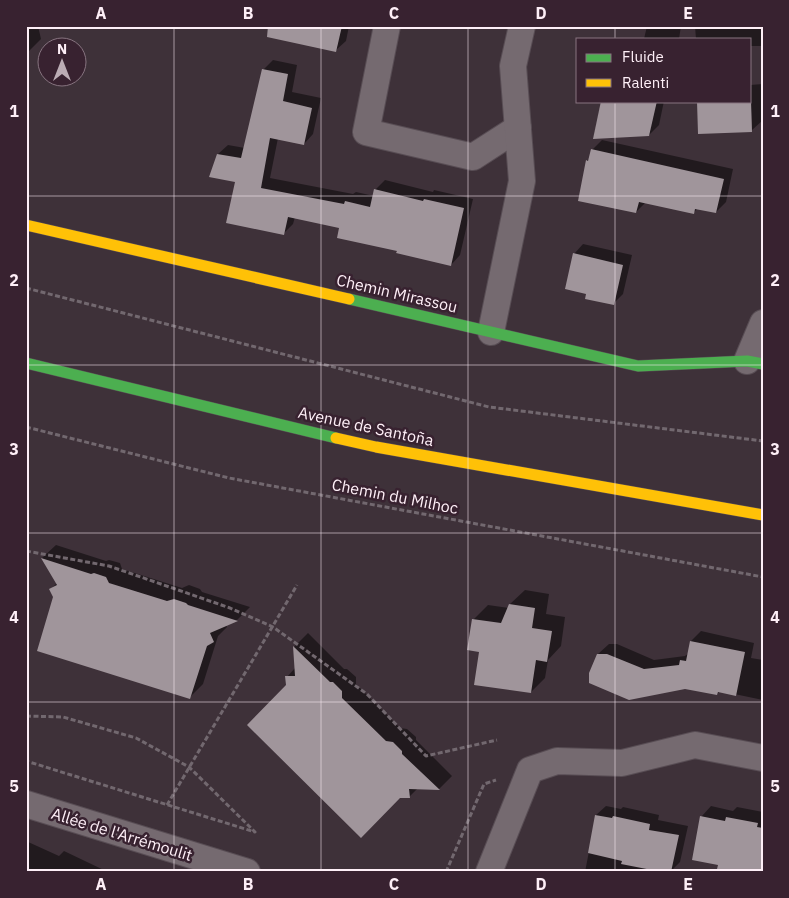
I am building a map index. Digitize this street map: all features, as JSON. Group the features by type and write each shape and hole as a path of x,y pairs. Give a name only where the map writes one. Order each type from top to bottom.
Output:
{"main road":[{"name":"Chemin Mirassou","path":"26,225 638,366 755,362"},
{"name":"Avenue de Santoña","path":"26,362 376,447 763,513"}],"street":[{"path":"387,26 366,132 473,157 518,128"},
{"path":"491,332 522,181 512,66 522,26"},
{"path":"755,362 763,323"},
{"path":"490,872 530,770 557,760 622,763 695,745 763,758"},
{"name":"Allée de l'Arrémoulit","path":"26,804 247,872"}],"path":[{"path":"26,288 490,407 763,441"},
{"name":"Chemin du Milhoc","path":"26,427 230,478 763,577"},
{"path":"26,552 109,566 230,608 273,627 367,694 426,756 497,740"},
{"path":"167,805 297,585"},
{"path":"26,716 63,717 136,738 189,767 255,832 26,761"},
{"path":"446,872 484,784 530,770"}],"building":[{"path":"268,26 342,26 336,52 267,37"},
{"path":"262,69 288,74 283,101 312,108 304,145 270,138 261,188 344,204 345,201 370,207 374,189 423,201 424,199 464,208 451,266 396,253 397,251 337,238 339,228 288,217 284,235 226,223 235,182 209,177 217,154 241,158"},
{"path":"601,102 657,102 649,136 593,139"},
{"path":"697,102 751,102 752,132 698,134"},
{"path":"591,149 724,179 716,213 695,209 694,214 639,202 636,213 578,201 586,160 588,161"},
{"path":"573,253 623,265 614,305 585,299 586,294 565,289"},
{"path":"41,558 106,577 109,583 167,601 174,599 238,621 210,633 214,642 207,646 190,699 37,651 53,597 49,589 57,585"},
{"path":"509,604 535,608 532,628 552,631 547,662 536,660 531,693 474,685 479,652 467,650 472,619 501,623"},
{"path":"690,641 745,652 736,696 718,692 717,695 685,689 629,700 589,683 589,673 597,654 607,654 644,669 679,665 680,660 686,661"},
{"path":"293,646 342,691 342,698 386,741 393,742 402,751 402,754 440,790 409,789 410,798 400,798 361,838 247,725 286,685 285,676 295,676"},
{"path":"595,815 612,818 613,816 650,824 649,830 679,835 671,872 621,864 622,861 588,853"},
{"path":"700,816 725,821 726,817 758,823 757,827 763,828 763,872 732,872 717,869 718,865 692,860"}],"traffic: fast":[{"path":"349,299 638,366 747,361 763,364"},
{"path":"26,363 336,438"}],"traffic: slow":[{"path":"26,225 349,299"},
{"path":"336,438 376,447 763,515"}]}
